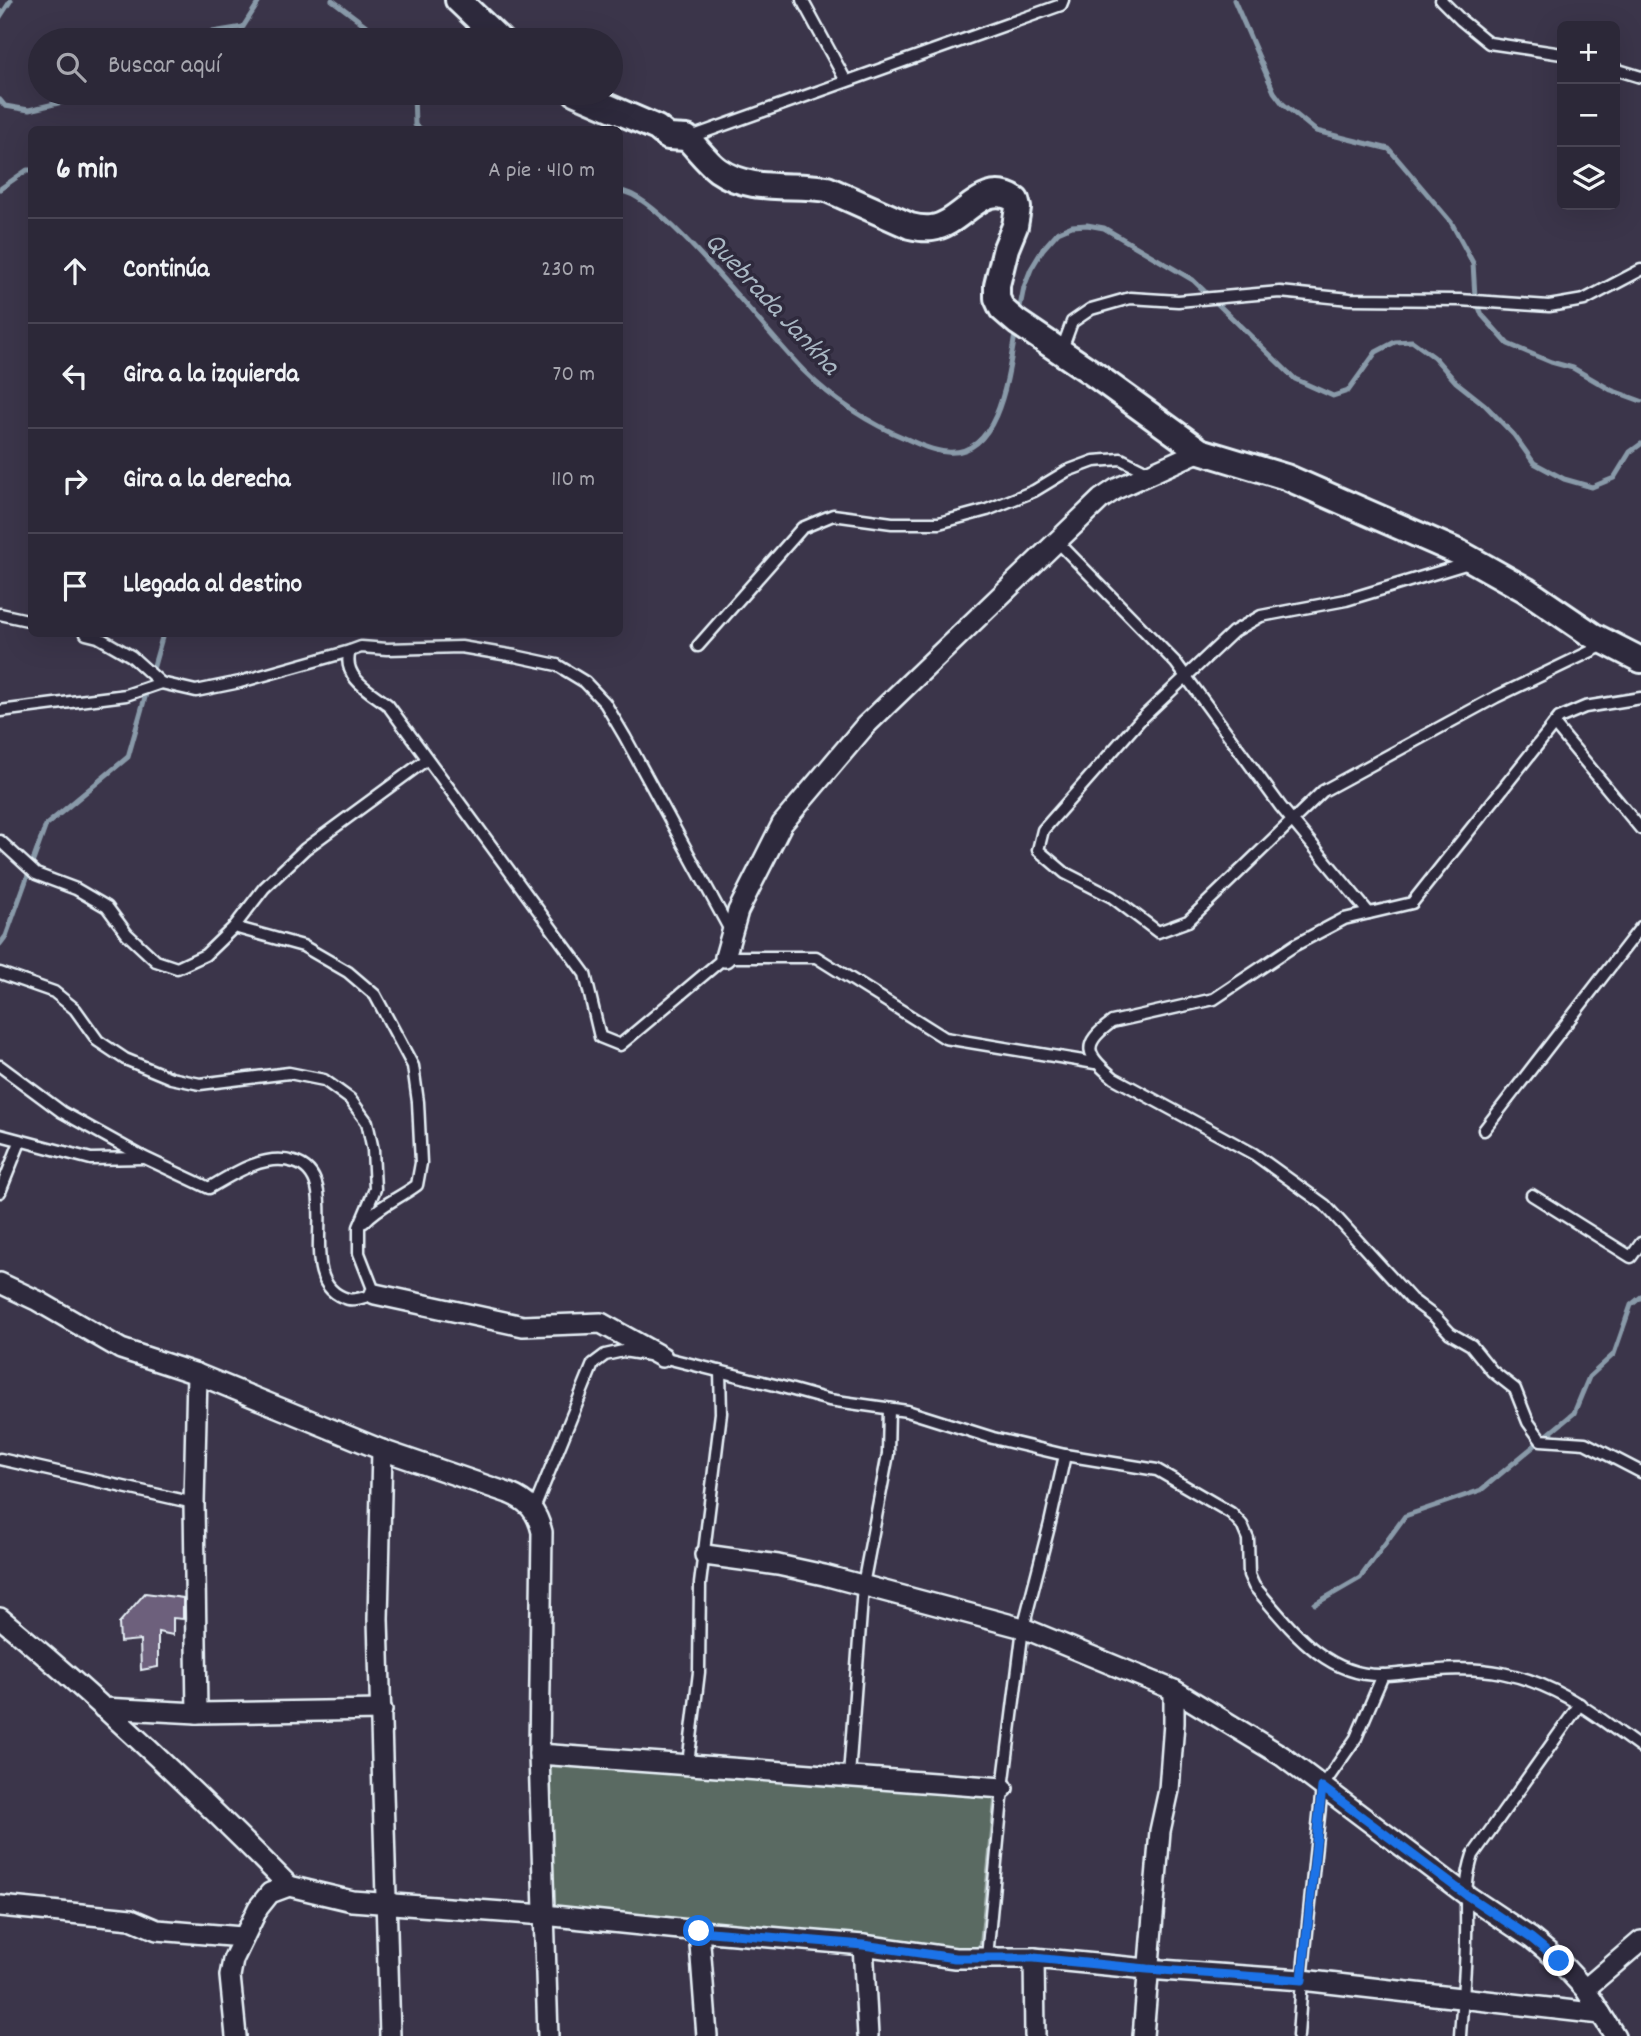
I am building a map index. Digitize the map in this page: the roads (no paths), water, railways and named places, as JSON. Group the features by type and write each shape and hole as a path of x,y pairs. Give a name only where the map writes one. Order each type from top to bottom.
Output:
{"street":[{"path":"458,0 487,28"},
{"path":"604,105 657,128 668,137 687,138 718,170 743,182 761,187 827,189 910,226 938,226 988,195 1009,195 1016,200 1017,218 999,270 997,298 1002,309 1017,322 1200,451 1286,477 1461,553 1526,590 1592,635 1641,660"},
{"path":"725,957 731,932 751,885 782,824 864,726 1101,499 1116,489 1200,451"},
{"path":"0,1283 38,1301 121,1349 197,1374 382,1450 508,1493 523,1499 534,1510 542,1532 539,1754 548,2036"},
{"path":"375,1294 523,1326 601,1323 662,1357"},
{"path":"197,1374 194,1503 197,1713"},
{"path":"382,1450 378,1619 390,2036"},
{"path":"705,1555 778,1565 1023,1628 1174,1690 1282,1756 1465,1894 1531,1938 1559,1961 1584,1989 1614,2035"},
{"path":"0,1618 49,1658 231,1828 289,1886 352,1901 544,1915 863,1945 955,1958 1034,1958 1302,1980 1601,2014"},
{"path":"1143,2036 1160,1831 1169,1790 1174,1690"},
{"path":"103,1709 197,1713 382,1710"},
{"path":"539,1754 849,1776 898,1782 1003,1787"},
{"path":"236,2036 230,1976 233,1959 258,1908 270,1893 289,1886"},
{"path":"0,1906 131,1919 157,1930 242,1937"},
{"path":"699,1931 707,2036"},
{"path":"1584,1989 1641,1941"},
{"path":"863,1945 868,2036"},
{"path":"1034,1958 1035,2036"}],"lane":[{"path":"802,0 846,81"},
{"path":"687,138 1061,5 1063,0"},
{"path":"1441,0 1489,43 1557,53"},
{"path":"1620,71 1641,77"},
{"path":"1061,352 1072,322 1091,309 1130,298 1178,301 1280,292 1350,299 1460,300 1549,306 1584,300 1641,270"},
{"path":"698,646 802,528 833,515 892,523 939,523 987,510 1034,491 1067,471 1094,461 1121,459 1150,474"},
{"path":"1056,540 1176,663 1291,820 1369,913"},
{"path":"1476,561 1346,600 1261,617 1233,632 1140,720 1043,830 1038,850 1065,873 1112,897 1158,932 1188,921 1323,791 1496,697 1608,643"},
{"path":"0,614 28,620"},
{"path":"99,637 131,656 161,683 196,691 240,682 361,647 461,647 556,665 585,682 605,704 731,932"},
{"path":"350,651 348,664 357,681 388,705 585,974 600,1037 620,1045 725,957 816,957 945,1038 1096,1063"},
{"path":"0,711 126,695 161,683"},
{"path":"1641,698 1585,707 1559,718 1412,903 1344,919 1295,946 1214,999 1112,1022 1099,1031 1091,1042 1090,1050 1096,1063 1114,1078 1254,1154 1325,1205 1410,1300 1435,1317 1450,1333 1471,1345 1492,1371 1514,1389 1528,1422 1541,1440 1584,1443 1641,1472"},
{"path":"1554,724 1641,829"},
{"path":"0,841 36,874 76,888 107,907 127,934 156,961 177,968 205,955 234,927 264,888 306,849 426,760"},
{"path":"234,927 303,946 348,972 375,995 413,1066 421,1163 417,1185 401,1197 378,1207 359,1227"},
{"path":"1483,1130 1641,927"},
{"path":"0,973 54,992 75,1009 98,1041 125,1059 170,1078 200,1084 289,1073 324,1080 350,1099 367,1122 373,1150 375,1189 359,1227 359,1253 375,1294 351,1300 337,1294 325,1282 319,1241 316,1179 303,1164 282,1158 261,1162 209,1188 145,1158 62,1112 0,1066"},
{"path":"0,1135 91,1160 145,1158"},
{"path":"0,1192 20,1142"},
{"path":"1532,1195 1631,1257 1641,1243"},
{"path":"534,1510 593,1364 605,1355 623,1351 662,1357 829,1400 907,1411 993,1437 1065,1454 1157,1469 1231,1513 1242,1524 1248,1539 1249,1575 1254,1586 1306,1645 1329,1661 1359,1672 1382,1675 1469,1668 1503,1673 1547,1685 1580,1704 1641,1748"},
{"path":"688,1764 699,1672 700,1584 721,1413 720,1371"},
{"path":"849,1776 863,1585 888,1454 889,1409"},
{"path":"987,1957 1003,1787 1023,1628 1065,1454"},
{"path":"0,1460 194,1503"},
{"path":"1298,2036 1322,1787 1356,1738 1382,1675"},
{"path":"1460,2036 1466,1937 1466,1875 1473,1855 1580,1704"}],"waterway":[{"name":"Quebrada Jankha","path":"0,17 11,0"},
{"name":"Quebrada Jankha","path":"237,28 243,27 260,0"},
{"name":"Quebrada Jankha","path":"332,0 369,28"},
{"path":"1234,0 1274,92 1283,104 1316,131 1389,149 1451,222 1473,263 1475,297 1482,315 1508,344 1573,368 1611,390 1641,401"},
{"name":"Quebrada Jankha","path":"0,100 5,106 29,110 50,105"},
{"name":"Quebrada Jankha","path":"414,105 417,126"},
{"path":"0,189 28,170"},
{"name":"Quebrada Jankha","path":"623,192 638,198 661,215 687,240 789,355 828,392 879,426 927,447 947,452 965,450 980,440 1000,406 1016,329"},
{"name":"Quebrada Jankha","path":"1019,312 1031,269 1058,232 1072,226 1104,228 1193,280 1295,379 1333,396 1348,391 1376,352 1395,342 1412,341 1434,357 1456,382 1485,405 1514,435 1534,463 1564,479 1592,487 1614,478 1630,452 1641,444"},
{"path":"0,944 6,936 46,825 128,757 162,637"},
{"path":"1315,1604 1360,1578 1405,1516 1481,1490 1574,1413 1589,1377 1614,1354 1631,1305 1641,1297"}]}
